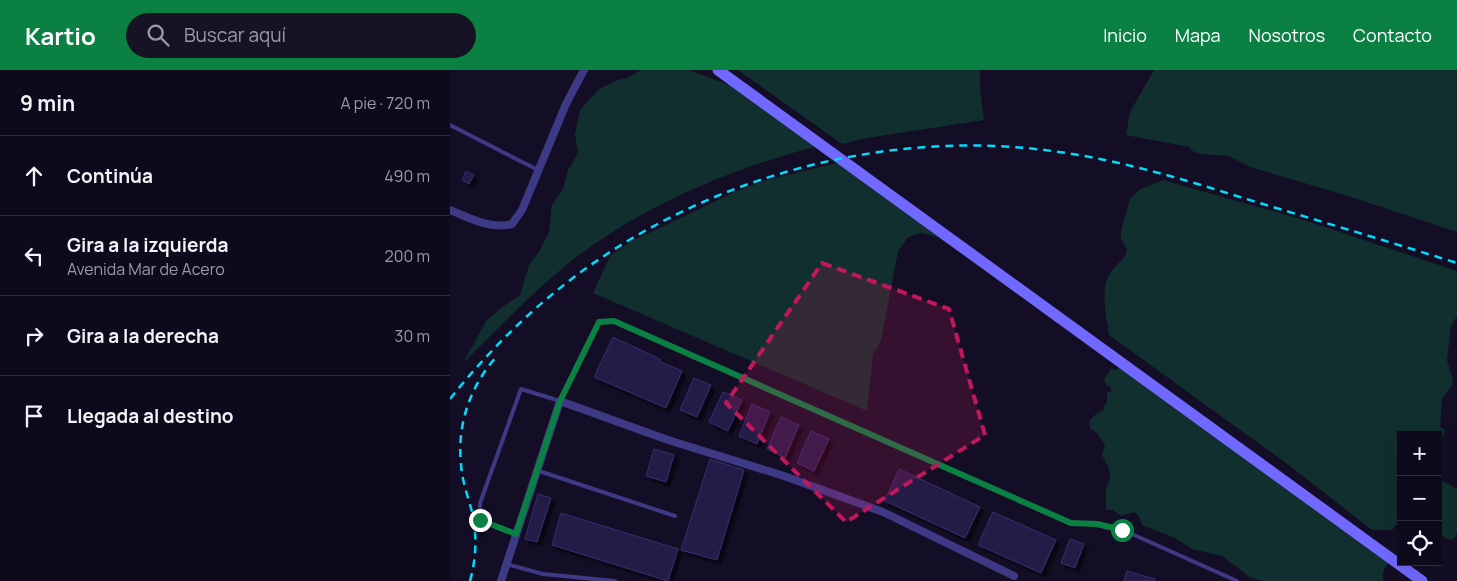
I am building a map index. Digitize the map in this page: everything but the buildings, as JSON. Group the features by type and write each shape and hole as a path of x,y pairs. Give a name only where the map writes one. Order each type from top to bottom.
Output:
{"main road":[{"path":"718,70 1422,581"}],"street":[{"path":"450,210 491,226 499,227 512,224 522,210 566,104 584,70"},
{"path":"501,581 560,401 668,440 784,476 883,512 1014,576"}],"lane":[{"path":"450,125 538,170"},
{"path":"516,534 480,520 480,503 521,389 560,401 599,322 614,321 1071,523 1097,524 1122,530 1237,581"},
{"path":"536,470 675,516"},
{"path":"506,564 543,574 614,581"}],"highlighted area":[{"path":"822,263 949,309 985,435 846,522 726,403"}],"green space":[{"path":"641,70 689,70 737,88 821,146 801,150 743,169 689,191 612,232 552,277 463,363 486,321 520,295 529,265 540,250 549,232 552,205 563,189 568,170 578,153 575,134 580,110 599,89 617,80 627,78"},
{"path":"738,70 980,70 980,89 984,120 867,138 842,144"},
{"path":"1154,70 1457,70 1457,232 1345,195 1253,168 1228,156 1201,154 1194,152 1189,147 1126,135 1130,112"},
{"path":"841,162 1009,285 937,237 921,233 908,237 898,251 881,341 873,354 867,411 593,293 610,256 632,241 737,191 767,180"},
{"path":"1163,180 1304,220 1457,271 1457,316 1451,325 1447,360 1453,380 1451,387 1442,398 1440,427 1445,430 1442,439 1442,431 1397,431 1397,524 1392,530 1372,530 1290,466 1109,335 1105,305 1106,281 1126,254 1127,250 1121,238 1121,231 1130,199 1139,190"},
{"path":"1120,364 1388,562 1383,573 1383,581 1264,581 1251,578 1222,556 1192,549 1175,538 1142,525 1139,516 1134,512 1121,516 1113,510 1106,510 1106,488 1110,479 1110,473 1102,455 1105,446 1098,434 1090,428 1089,421 1098,412 1104,410 1103,407 1107,402 1107,391 1111,392 1111,388 1106,385 1104,379 1111,369 1118,370"},
{"path":"1442,481 1457,489 1457,532 1455,538 1449,540 1442,536"}],"railway":[{"path":"450,399 502,340 541,304 582,271 654,226 707,200 762,179 819,163 877,152 935,146 994,146 1078,155 1180,179 1457,263"},
{"path":"470,581 475,557 475,533 473,516 462,471 461,435 463,420 472,393 496,357"}],"route":[{"path":"480,520 516,534 560,401 599,322 614,321 1071,523 1097,524 1122,530"}]}
